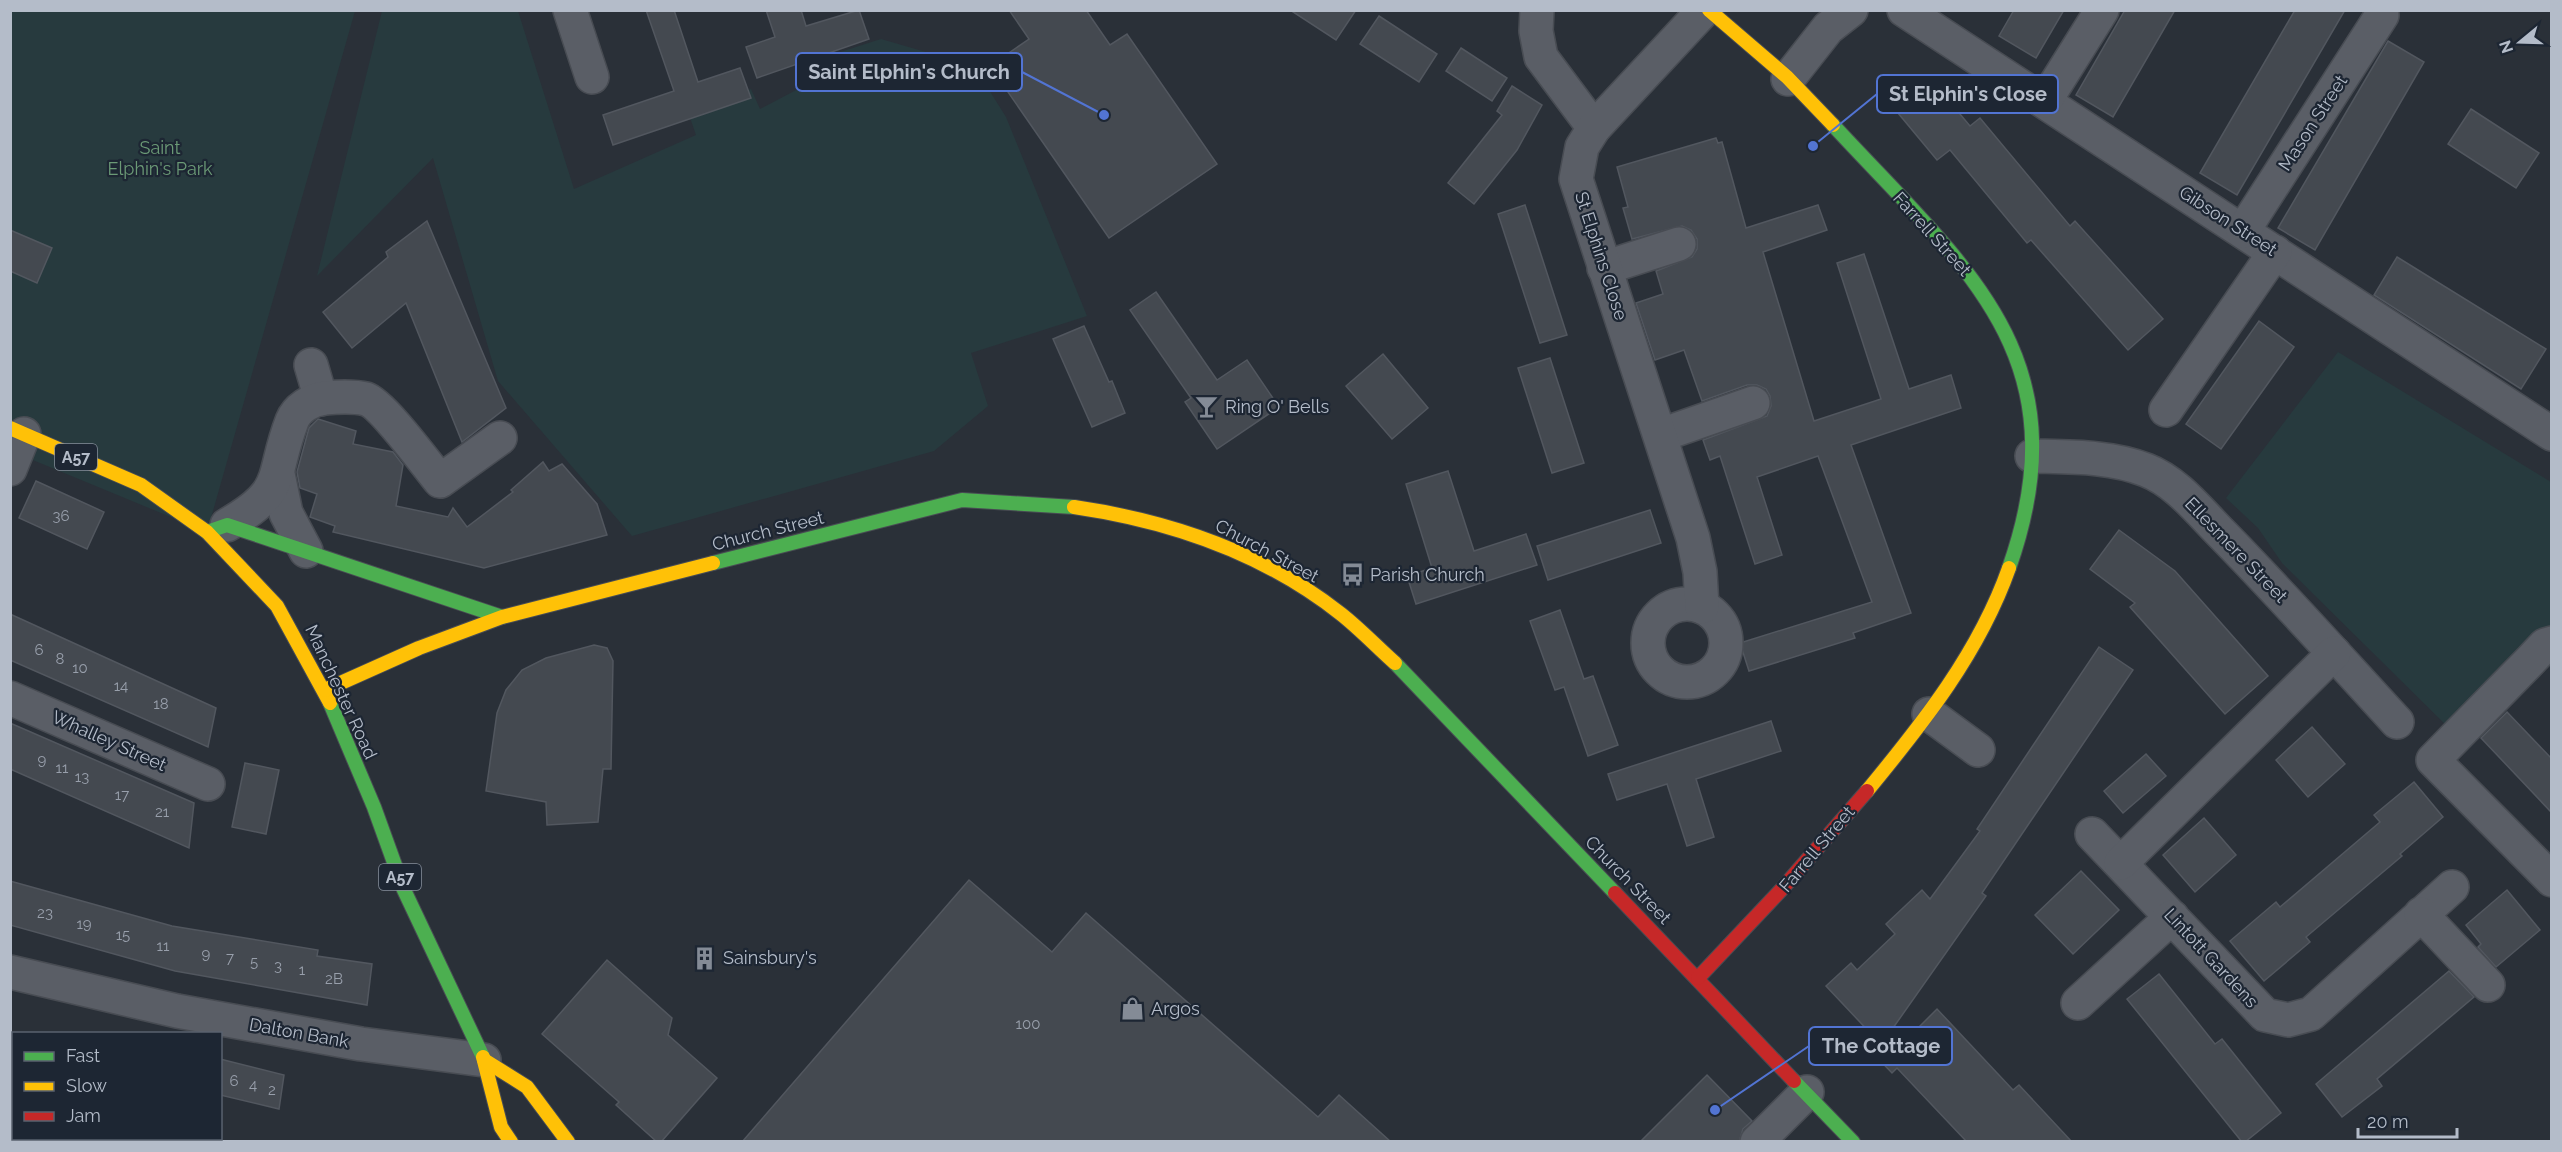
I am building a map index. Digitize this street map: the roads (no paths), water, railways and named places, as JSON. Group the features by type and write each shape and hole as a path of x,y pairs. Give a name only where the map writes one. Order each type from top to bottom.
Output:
{"street":[{"path":"570,10 592,77"},
{"path":"1537,10 1536,30 1541,57 1594,128"},
{"name":"St Elphins Close","path":"1702,607 1700,572 1693,538 1576,179 1582,147 1594,128 1704,10"},
{"name":"Farrell Street","path":"1698,978 1777,897 1929,714 1979,635 1999,595 2024,521 2030,489 2032,456 2031,414 2022,373 2013,348 1983,294 1960,261 1788,79 1709,10"},
{"path":"1788,79 1828,28 1851,10"},
{"name":"Gibson Street","path":"1904,10 2275,252 2547,419"},
{"path":"2045,101 2102,10"},
{"name":"Mason Street","path":"2243,231 2382,15"},
{"path":"1604,268 1679,244"},
{"path":"2166,410 2275,252"},
{"path":"311,365 321,399"},
{"path":"217,529 261,503 270,492 278,474 293,419 301,408 321,399 367,399 380,409 440,481 500,438"},
{"path":"1661,435 1754,403"},
{"path":"10,469 17,431"},
{"name":"Manchester Road","path":"17,431 141,485 217,529 278,606 325,690 374,807 404,890 484,1060 501,1127 511,1142"},
{"name":"Ellesmere Street","path":"2032,456 2113,462 2144,469 2163,478 2180,491 2241,553 2397,722"},
{"path":"278,474 286,513 306,551"},
{"name":"Church Street","path":"325,690 419,648 502,617 962,500 1032,501 1088,507 1179,527 1223,544 1333,608 1400,668 1853,1142"},
{"path":"217,529 306,551 502,617"},
{"path":"2552,643 2537,653 2433,760 2552,880"},
{"path":"2121,863 2334,653"},
{"name":"Whalley Street","path":"10,698 208,784"},
{"path":"1929,714 1978,750"},
{"name":"Lintott Gardens","path":"2092,834 2265,1016 2288,1020 2311,1014 2452,886"},
{"path":"2421,914 2488,985"},
{"path":"2078,1003 2172,917"},
{"name":"Dalton Bank","path":"10,972 177,1011 361,1044 484,1060"},
{"path":"484,1060 527,1087 568,1142"},
{"path":"1757,1142 1807,1092"}],"place":[{"name":"Saint Elphin's Church","path":"1104,115"},
{"name":"St Elphin's Close","path":"1813,146"},
{"name":"Ring O' Bells","path":"1207,407"},
{"name":"Parish Church","path":"1352,575"},
{"name":"Sainsbury's","path":"705,958"},
{"name":"Argos","path":"1133,1009"},
{"name":"The Cottage","path":"1715,1110"}],"park label":[{"name":"Saint Elphin's Park","path":"160,158"}]}
